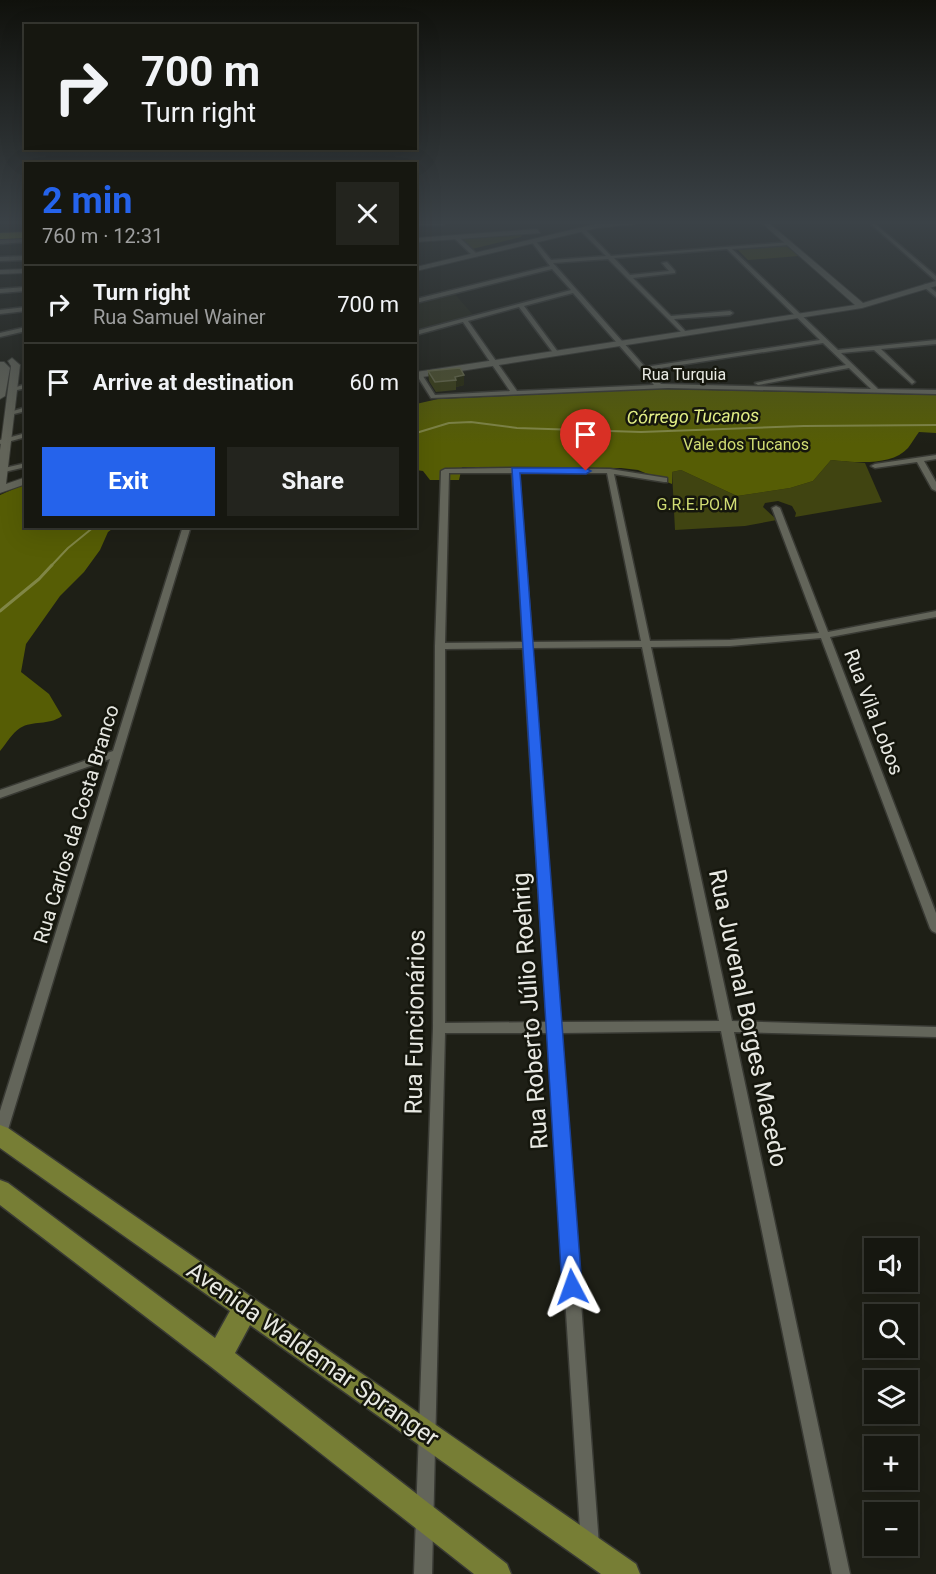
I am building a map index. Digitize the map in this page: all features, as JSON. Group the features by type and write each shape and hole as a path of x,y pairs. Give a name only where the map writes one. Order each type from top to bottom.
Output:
{"main road":[{"name":"Avenida Waldemar Spranger","path":"0,1134 626,1574"},
{"path":"0,1191 219,1357 497,1574"},
{"path":"219,1357 246,1309"}],"street":[{"path":"417,333 549,297"},
{"path":"580,297 660,387"},
{"path":"649,297 684,333"},
{"path":"780,297 877,391"},
{"path":"852,297 862,306"},
{"path":"417,374 862,306 889,297"},
{"path":"520,305 556,353"},
{"path":"0,312 24,309"},
{"path":"669,318 730,313"},
{"path":"464,320 514,392"},
{"path":"0,335 24,329"},
{"path":"644,369 824,341"},
{"path":"835,352 936,342"},
{"path":"876,348 912,382"},
{"path":"8,365 24,359"},
{"path":"8,365 13,389 3,441 0,489 24,481"},
{"path":"0,396 8,365"},
{"path":"743,387 850,366"},
{"name":"Rua Turquia","path":"417,374 433,397 660,387 936,392"},
{"path":"13,389 24,386"},
{"path":"10,413 24,410"},
{"path":"3,441 24,436"},
{"path":"875,466 936,457"},
{"path":"919,459 936,489"},
{"path":"2,471 24,466"},
{"path":"515,470 610,471 664,480"},
{"name":"Rua Funcionários","path":"423,1574 439,1028 440,646 445,471 515,470"},
{"name":"Rua Roberto Júlio Roehrig","path":"515,470 590,1548"},
{"name":"Rua Juvenal Borges Macedo","path":"610,471 841,1574"},
{"name":"Rua Vila Lobos","path":"776,508 936,927"},
{"name":"Rua Carlos da Costa Branco","path":"0,1134 186,528"},
{"path":"440,646 647,646 730,643 825,634 936,614"},
{"path":"0,794 117,753"},
{"path":"439,1028 727,1026 936,1032"}],"shaded area":[{"path":"437,297 458,297 473,315 417,331 417,303"}],"green space":[{"name":"Vale dos Tucanos","path":"659,389 936,395 936,433 919,432 908,448 892,458 871,462 831,460 813,481 790,488 737,496 681,470 672,472 672,484 638,470 621,468 462,467 459,480 430,480 423,471 417,470 417,404 438,399"},
{"name":"G.R.E.PO.M","path":"831,460 865,463 882,502 795,517 796,513 792,506 778,501 765,503 763,507 777,520 745,526 675,530 672,472 681,470 737,496 790,488 813,481"},
{"path":"24,484 24,528 114,528 108,532 100,550 84,572 60,596 26,644 21,672 49,694 62,716 20,728 0,751 0,495"}],"building":[{"path":"460,368 464,375 455,377 456,380 435,382 428,371"}],"waterway":[{"name":"Córrego Tucanos","path":"417,433 449,423 471,422 517,428 641,432 804,426 936,425"},
{"name":"Córrego Tucanos","path":"51,566 68,548 93,528"},
{"name":"Córrego Tucanos","path":"0,611 39,579 52,565"}],"route":[{"path":"572,1287 515,470 586,471"}]}
